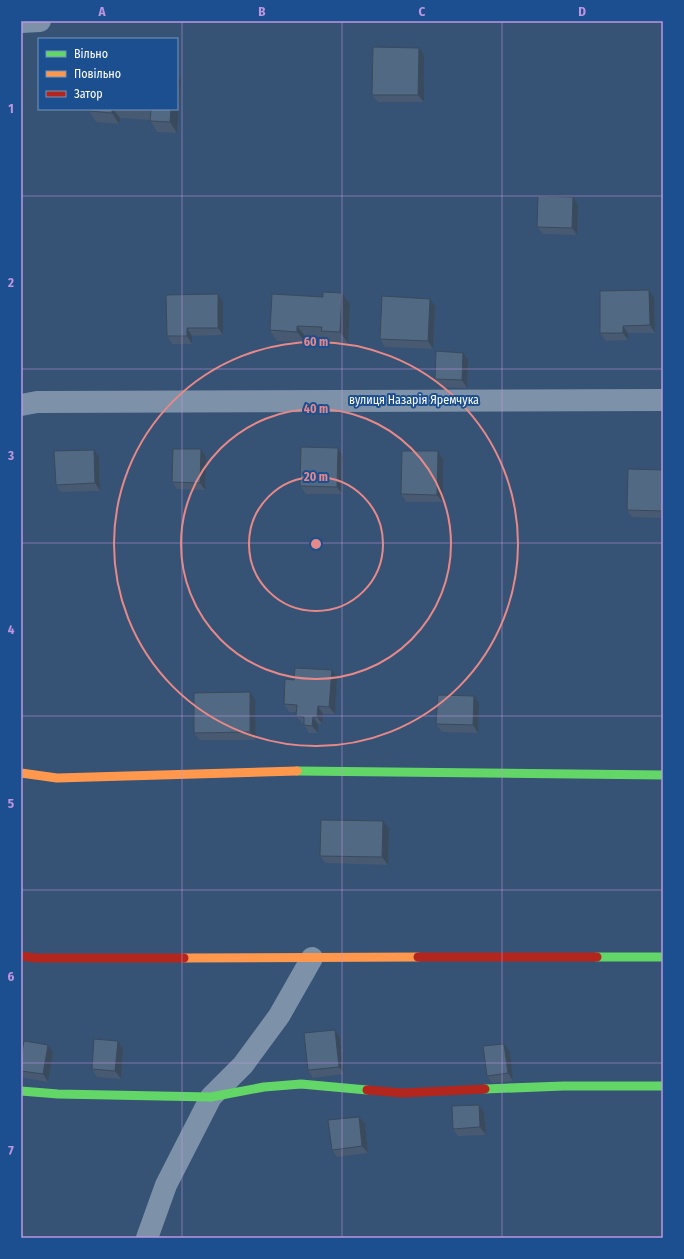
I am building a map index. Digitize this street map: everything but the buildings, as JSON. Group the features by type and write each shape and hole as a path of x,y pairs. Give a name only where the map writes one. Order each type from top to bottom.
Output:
{"street":[{"path":"21,22 40,21"},
{"name":"вулиця Назарія Яремчука","path":"21,405 37,402 663,400"},
{"path":"21,774 56,778 316,770 663,775"},
{"path":"21,956 36,958 663,956"},
{"path":"147,1238 166,1184 211,1097 243,1065 279,1016 312,958"},
{"path":"21,1091 58,1094 211,1097 264,1087 301,1084 403,1092 564,1086 663,1086"}],"traffic: fast":[{"path":"297,771 663,775"},
{"path":"597,957 663,957"},
{"path":"21,1091 58,1094 211,1097 264,1087 301,1084 367,1090"},
{"path":"485,1089 564,1086 663,1086"}],"traffic: slow":[{"path":"21,773 57,778 297,771"},
{"path":"184,958 418,957"}],"traffic: jam":[{"path":"21,956 36,958 184,958"},
{"path":"418,957 597,957"},
{"path":"367,1090 403,1093 485,1089"}]}
